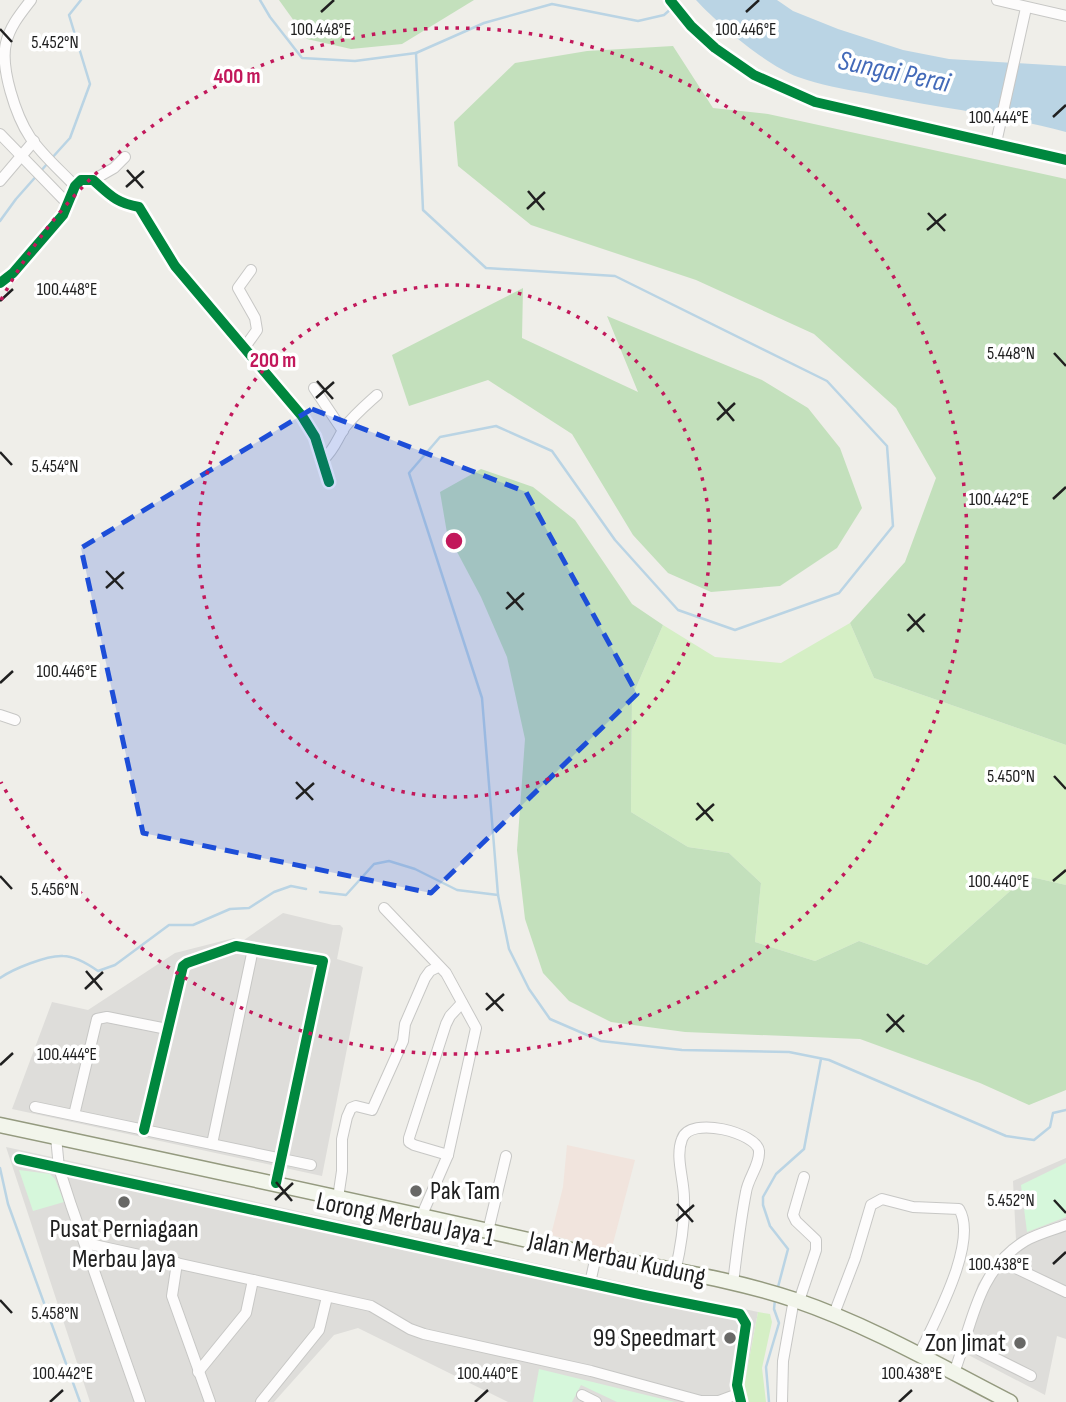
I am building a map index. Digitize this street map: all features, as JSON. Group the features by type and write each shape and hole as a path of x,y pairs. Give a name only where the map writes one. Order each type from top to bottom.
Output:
{"main road":[{"name":"Jalan Merbau Kudung","path":"0,1125 276,1183 596,1256 733,1283 796,1300 834,1314 1010,1402"}],"street":[{"path":"31,0 13,25 6,42 6,70 22,122 43,152 75,186"},
{"path":"670,0 691,26 715,48 754,75 815,102 1066,160"},
{"path":"997,0 1066,16"},
{"path":"996,143 1026,8"},
{"path":"0,134 68,204"},
{"path":"0,181 34,141"},
{"path":"0,283 13,273 63,215 75,186 81,180 93,180 125,157"},
{"path":"93,180 113,199 122,204 139,207 175,265 302,416 315,438 328,482"},
{"path":"245,347 257,330 255,318 238,288 251,270"},
{"path":"314,388 342,430"},
{"path":"323,460 334,450 342,430 377,395"},
{"path":"0,715 15,720"},
{"path":"384,908 438,967 446,972 475,1023 476,1034 448,1155 421,1217"},
{"path":"144,1129 180,970 187,963 236,946 323,961 276,1183"},
{"path":"212,1144 253,949"},
{"path":"338,1198 342,1171 342,1139 347,1117 351,1108 356,1106 372,1110 404,1041 405,1024 425,978 430,971 438,967"},
{"path":"448,1155 414,1145 409,1142 409,1138 446,1024 462,1003"},
{"path":"74,1115 97,1020 107,1017 167,1029"},
{"path":"35,1107 311,1165"},
{"path":"675,1272 684,1230 684,1195 679,1153 682,1138 692,1128 714,1128 745,1137 756,1144 759,1150 746,1189 733,1283"},
{"path":"55,1137 60,1168 140,1402"},
{"path":"488,1231 506,1156"},
{"name":"Lorong Merbau Jaya 1","path":"19,1160 740,1314 746,1324 737,1385 740,1398"},
{"path":"782,1402 783,1361 796,1300 816,1251 816,1240 796,1222 793,1215 804,1177"},
{"path":"834,1314 855,1259 871,1205 882,1199 913,1207 959,1209 963,1215 964,1244 948,1290 919,1355"},
{"path":"954,1373 980,1292 991,1272 1024,1242 1066,1225"},
{"path":"85,1243 371,1306 424,1334 591,1371 701,1401 740,1398"},
{"path":"590,1283 596,1256"},
{"path":"1001,1261 1066,1292"},
{"path":"177,1264 172,1296 210,1402"},
{"path":"198,1372 246,1313 253,1280"},
{"path":"261,1402 319,1329 327,1297"},
{"path":"965,1343 1031,1376"},
{"path":"582,1395 596,1402"}],"highlighted area":[{"path":"312,409 526,492 637,694 431,893 143,833 81,548"}],"shaded area":[{"path":"283,913 340,925 343,928 337,959 363,967 322,1176 12,1109 52,1002 88,1010 175,953 234,938 244,940"},
{"path":"567,1145 635,1160 611,1251 551,1235 563,1187"},
{"path":"6,1147 758,1312 744,1387 749,1402 508,1402 358,1328 334,1335 274,1402 90,1402"},
{"path":"1066,1158 1066,1339 1057,1336 1045,1395 957,1349 978,1284 995,1260 1016,1240 1013,1181"}],"green space":[{"path":"279,0 474,0 402,44 351,49 307,39"},
{"path":"673,46 713,108 768,114 1066,179 1066,745 874,678 850,623 905,562 936,478 896,408 814,334 696,280 531,225 458,166 454,122 515,63 587,51"},
{"path":"523,288 522,338 638,392 607,316 762,380 808,408 840,448 862,508 837,548 780,586 711,592 668,573 633,535 572,434 488,380 409,406 392,355"},
{"path":"481,469 533,487 575,520 632,604 663,625 632,697 631,812 688,847 729,853 761,883 755,942 815,961 859,941 927,965 1027,876 1066,885 1066,1090 1029,1105 980,1083 860,1039 685,1032 611,1022 569,1001 543,973 525,919 517,850 525,739 507,657 481,597 447,533 440,492"},
{"path":"850,623 874,678 1066,745 1066,885 1027,876 927,965 859,941 815,961 755,942 761,883 729,853 688,847 631,812 632,697 663,625 715,657 781,663"},
{"path":"1066,1163 1066,1217 1027,1232 1021,1185"},
{"path":"19,1170 50,1174 55,1179 64,1202 33,1211"},
{"path":"758,1312 770,1314 772,1322 762,1368 766,1402 749,1402 744,1387"},
{"path":"539,1369 675,1402 617,1402 581,1385 572,1402 533,1402"}],"water":[{"name":"Sungai Perai","path":"696,0 777,0 793,11 838,29 903,50 949,59 1066,66 1066,132 1016,120 840,88 798,77 744,43"}],"waterway":[{"path":"51,159 70,138 90,84 69,15 81,0"},
{"path":"260,0 302,58 355,61 416,53 423,210 486,268 615,276 827,381 887,446 893,526 839,593 735,630 678,610 615,540 552,451 496,426 440,437 409,473 482,698 498,895 509,949 529,989 550,1019 601,1041 682,1050 789,1052 829,1060 1006,1136 1034,1140 1050,1127 1053,1113 1066,1110"},
{"path":"416,53 484,23 552,4 638,21 664,15 672,8"},
{"path":"0,221 47,164"},
{"path":"320,892 346,895 374,864 389,861 415,869 457,890 498,895"},
{"path":"0,978 30,963 56,956 77,959 98,971 115,965 169,925 193,925 230,909 249,908 274,892 291,886 306,889"},
{"path":"778,1287 788,1249 770,1226 763,1197 776,1174 804,1149 821,1059"},
{"path":"0,1168 8,1204 80,1402"},
{"path":"769,1402 766,1367 779,1323 774,1309 775,1299"}],"cycle path":[{"path":"670,0 691,26 715,48 754,75 815,102 1066,160"},
{"path":"0,283 13,273 63,215 75,186 81,180 93,180 119,201 139,207 175,266 302,416 315,437 329,482"},
{"path":"144,1130 183,966 236,946 323,961 276,1183"},
{"path":"19,1159 740,1314 746,1324 737,1385 741,1402"}],"place":[{"name":"Pak Tam","path":"416,1191"},
{"name":"Pusat Perniagaan Merbau Jaya","path":"124,1202"},
{"name":"99 Speedmart","path":"730,1338"},
{"name":"Zon Jimat","path":"1020,1343"}]}
